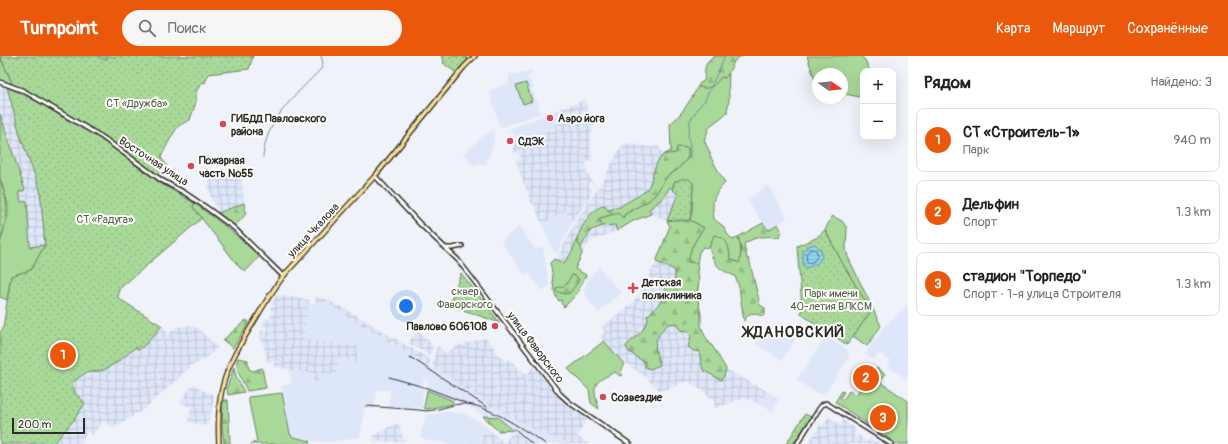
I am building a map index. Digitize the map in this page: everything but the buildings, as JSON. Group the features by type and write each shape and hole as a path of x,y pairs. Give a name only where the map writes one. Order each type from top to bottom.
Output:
{"main road":[{"name":"улица Чкалова","path":"219,444 219,406 222,387 242,342 275,286 375,176 464,67 475,56"}],"street":[{"name":"Восточная улица","path":"0,82 24,91 102,138 161,180 185,193 207,208 234,228 283,276"},
{"name":"улица Фаворского","path":"375,176 420,224 458,260 560,394 570,403 630,444"},
{"path":"445,248 462,246"},
{"path":"796,444 822,405 828,403 891,444"}],"shaded area":[{"path":"531,70 533,73 527,77 534,88 531,89 539,105 537,106 541,113 500,128 489,90 509,83 509,74 520,74"},
{"path":"0,85 7,87 9,92 21,138 40,190 45,245 30,247 27,201 21,202 19,191 25,190 0,114"},
{"path":"585,100 588,113 595,117 590,140 592,161 586,162 587,174 596,186 595,187 591,182 588,184 592,190 591,195 573,221 566,211 542,224 533,203 531,203 516,161 521,159 518,152 514,153 512,149 515,148 514,144 552,129 551,126 566,120 562,108"},
{"path":"562,108 566,120 551,126 552,129 517,143 512,130 505,131"},
{"path":"494,130 493,145 485,165 478,163 475,166 463,154 486,134"},
{"path":"624,143 652,148 658,145 660,150 665,154 652,176 650,185 637,197 626,202 620,207 611,210 607,209 605,205 593,212 581,229 572,252 564,263 558,260 557,258 576,221 604,179"},
{"path":"241,171 244,203 218,213 208,186 210,179 213,174"},
{"path":"768,185 787,218 768,230 747,200"},
{"path":"670,187 678,194 667,221 651,214 649,209 661,200"},
{"path":"566,211 573,221 557,253 555,253 542,224"},
{"path":"615,225 617,231 590,241 582,254 581,247 591,230"},
{"path":"519,226 536,250 543,246 549,286 542,291 528,272 525,275 501,242"},
{"path":"656,262 675,271 675,277 673,282 661,279 666,294 647,316 648,320 642,331 626,346 628,351 645,363 645,367 654,368 660,365 654,347 656,338 668,324 676,323 680,330 688,331 691,337 689,347 699,352 703,371 721,380 726,369 767,391 759,404 745,398 715,408 713,399 688,381 662,391 642,374 626,363 624,364 600,337 605,332 602,327 631,304 641,293"},
{"path":"599,267 621,293 598,313 583,291 589,277"},
{"path":"277,295 309,300 304,334 308,340 358,346 357,363 339,358 336,375 320,374 320,382 313,382 312,373 273,367 274,362 268,362 260,336 261,330 267,332 268,328 263,326 265,318 269,320 273,312 270,310 272,303"},
{"path":"316,297 325,299 344,308 431,360 429,365 405,351 404,352 402,349 324,302 316,302"},
{"path":"315,301 324,302 341,311 341,313 402,349 404,352 405,351 443,374 444,373 463,388 497,406 503,412 539,432 569,444 528,444 523,438 513,431 511,434 469,407 427,390 428,381 424,376 422,408 389,407 390,390 378,390 376,392 375,409 365,408 360,437 331,442 310,441 293,437 290,434 281,386 292,384 289,369 305,371 312,373 313,375 325,373 339,358 357,363 358,346 308,340 304,334 308,304 315,304"},
{"path":"908,304 908,380 887,366 891,361 879,353 873,360 865,354 884,327"},
{"path":"769,323 795,339 782,360 756,344"},
{"path":"189,325 198,328 218,348 199,363 193,364 143,410 113,428 103,421 93,435 87,432 80,444 54,443 74,420 85,403 75,393 72,384 85,373 104,370 119,361 136,347 138,350 146,344 162,326 168,334 177,327"},
{"path":"418,330 433,346 431,354 429,355 408,343"},
{"path":"825,337 828,337 847,349 849,357 825,394 816,393 797,380"},
{"path":"486,338 505,362 509,359 526,375 534,366 551,388 568,406 587,419 577,436 589,444 569,444 539,432 503,412 497,406 494,408 463,388 444,373 443,374 432,367 437,345 445,353 457,346"},
{"path":"193,384 204,391 213,394 214,398 208,426 188,422 191,407 180,402"},
{"path":"767,391 780,399 772,411 759,404"},
{"path":"444,412 462,413 477,420 488,428 476,444 445,444 434,440 432,442 420,437 426,415"},
{"path":"829,417 840,425 843,420 856,429 854,436 856,438 858,435 867,442 870,438 880,444 808,444 820,425 822,426"},
{"path":"394,424 399,424 404,442 373,442 374,436"},
{"path":"488,428 504,443 513,431 523,438 528,444 476,444"}],"green space":[{"name":"СТ «Дружба»","path":"0,56 253,56 249,69 208,74 205,83 202,82 196,92 196,102 190,120 177,127 164,151 161,158 166,165 166,168 160,177 103,136 42,100 13,85"},
{"path":"441,56 462,56 468,59 456,73 443,63 444,60"},
{"path":"715,56 744,56 734,61 728,75 725,78 721,77 714,85 708,88 698,86 704,81 706,64"},
{"path":"807,56 861,56 865,60 869,68 860,68 860,97 848,94 848,68 812,68 812,71"},
{"path":"0,57 13,85 0,81"},
{"path":"729,74 729,101 727,113 710,126 704,140 710,156 725,183 714,199 714,219 723,226 733,240 738,237 741,250 739,263 729,259 729,249 715,235 709,248 703,247 699,252 697,263 689,262 692,248 704,228 690,220 693,183 675,181 672,189 670,187 661,200 649,209 651,214 633,221 617,231 615,225 603,226 600,218 618,213 623,218 625,214 648,201 661,186 667,176 677,170 688,158 688,148 677,148 676,153 671,155 665,154 671,151 670,124 678,117 698,86 705,88 711,86 721,77 725,78"},
{"path":"526,83 532,101 523,104 516,86"},
{"name":"СТ «Радуга»","path":"7,87 42,104 101,139 160,183 194,203 193,207 202,218 119,289 118,298 162,326 146,344 138,350 136,347 119,361 104,370 85,373 72,383 75,393 85,403 74,420 54,443 55,444 0,444 0,333 3,328 11,276 31,270 45,245 40,190 21,138"},
{"path":"0,114 25,190 19,192 21,202 27,201 30,247 45,245 31,270 11,276 7,300 0,297 0,243 8,215 8,204 0,179"},
{"path":"677,147 688,148 688,158 677,170 667,176 655,195 648,201 625,214 623,218 618,213 600,218 603,226 591,230 581,247 576,241 583,225 595,210 605,205 607,209 611,210 614,207 620,207 643,193 651,182 660,158 666,154 676,153"},
{"path":"0,179 7,204 7,211 0,243"},
{"path":"689,179 693,183 690,220 667,221 678,194 672,189 675,181"},
{"path":"194,203 225,226 260,256 246,271 240,268 193,207"},
{"path":"244,203 246,214 235,226 218,213"},
{"path":"832,216 842,221 847,228 846,249 848,257 881,326 867,346 853,336 871,311 844,266 825,230"},
{"path":"674,219 682,221 690,220 704,228 692,248 689,262 697,263 699,281 697,295 701,314 701,326 705,336 726,369 721,380 703,370 699,352 688,347 691,336 688,331 680,330 676,323 668,324 657,338 656,352 660,365 650,369 645,367 645,363 628,351 626,346 642,331 648,320 647,316 666,294 664,287 660,284 661,279 673,282 675,277 675,271 656,262 670,226 667,221"},
{"path":"763,223 768,230 778,224 781,230 779,237 761,237 752,239 744,244 760,305 765,308 765,315 763,316 752,313 748,315 744,321 739,287 735,276 721,269 715,263 709,248 714,235 719,236 727,243 730,259 739,263 741,250 738,237"},
{"name":"Парк имени 40-летия ВЛКСМ","path":"825,230 844,266 871,311 847,345 801,314 802,307 797,246 816,238"},
{"path":"576,241 581,247 582,254 575,269 586,275 577,294 564,307 561,303 562,301 559,301 556,297 550,263 554,259 564,263 572,252"},
{"name":"сквер Фаворского","path":"461,273 500,323 449,305"},
{"path":"572,275 576,276 579,280 570,293 564,294 556,291 556,288 565,286"},
{"path":"246,320 249,322 233,348 223,340"},
{"path":"604,341 624,364 621,369 622,375 620,376 615,372 598,382 595,395 599,409 591,403 589,390 568,369"},
{"path":"238,358 248,360 249,369 253,371 262,368 266,388 247,391 238,371"},
{"path":"234,367 236,376 244,392 228,395 227,388"},
{"path":"877,368 885,374 880,382 908,401 908,444 897,444 835,402 842,391 844,392 840,398 843,400 849,391 856,395 862,386 855,382 860,373 863,375 859,381 866,385"},
{"path":"427,390 453,401 453,404 427,409 424,408"},
{"path":"282,393 290,434 293,437 310,441 309,444 251,444 257,441 248,397"},
{"path":"223,400 228,400 230,444 224,444 222,427"},
{"path":"805,414 811,417 793,444 786,444"},
{"path":"483,416 497,417 513,430 499,431"}],"water":[{"path":"815,244 821,250 822,257 816,265 805,268 803,263 803,252 808,246"}],"waterway":[{"path":"99,56 101,59 107,59 108,56"},
{"path":"263,157 265,144 276,119 284,108 321,69 323,63 321,56"},
{"path":"690,158 688,137 690,121 705,100 725,56"}],"railway":[{"path":"410,357 487,407"},
{"path":"389,377 427,388 466,403"},
{"path":"366,406 425,411 461,404 477,406 508,420 546,444"},
{"path":"515,429 532,444"}],"place":[{"name":"Аэро йога","path":"550,118"},
{"name":"ГИБДД Павловского района","path":"223,124"},
{"name":"СДЭК","path":"510,141"},
{"name":"Пожарная часть №55","path":"191,166"},
{"name":"Детская поликлиника","path":"633,288"},
{"name":"Павлово 606108","path":"495,326"},
{"name":"СТ «Строитель-1»","path":"63,355"},
{"name":"Дельфин","path":"866,378"},
{"name":"Созвездие","path":"603,397"},
{"name":"стадион \"Торпедо\"","path":"883,418"}],"district":[{"name":"ЖДАНОВСКИЙ","path":"794,332"}]}
